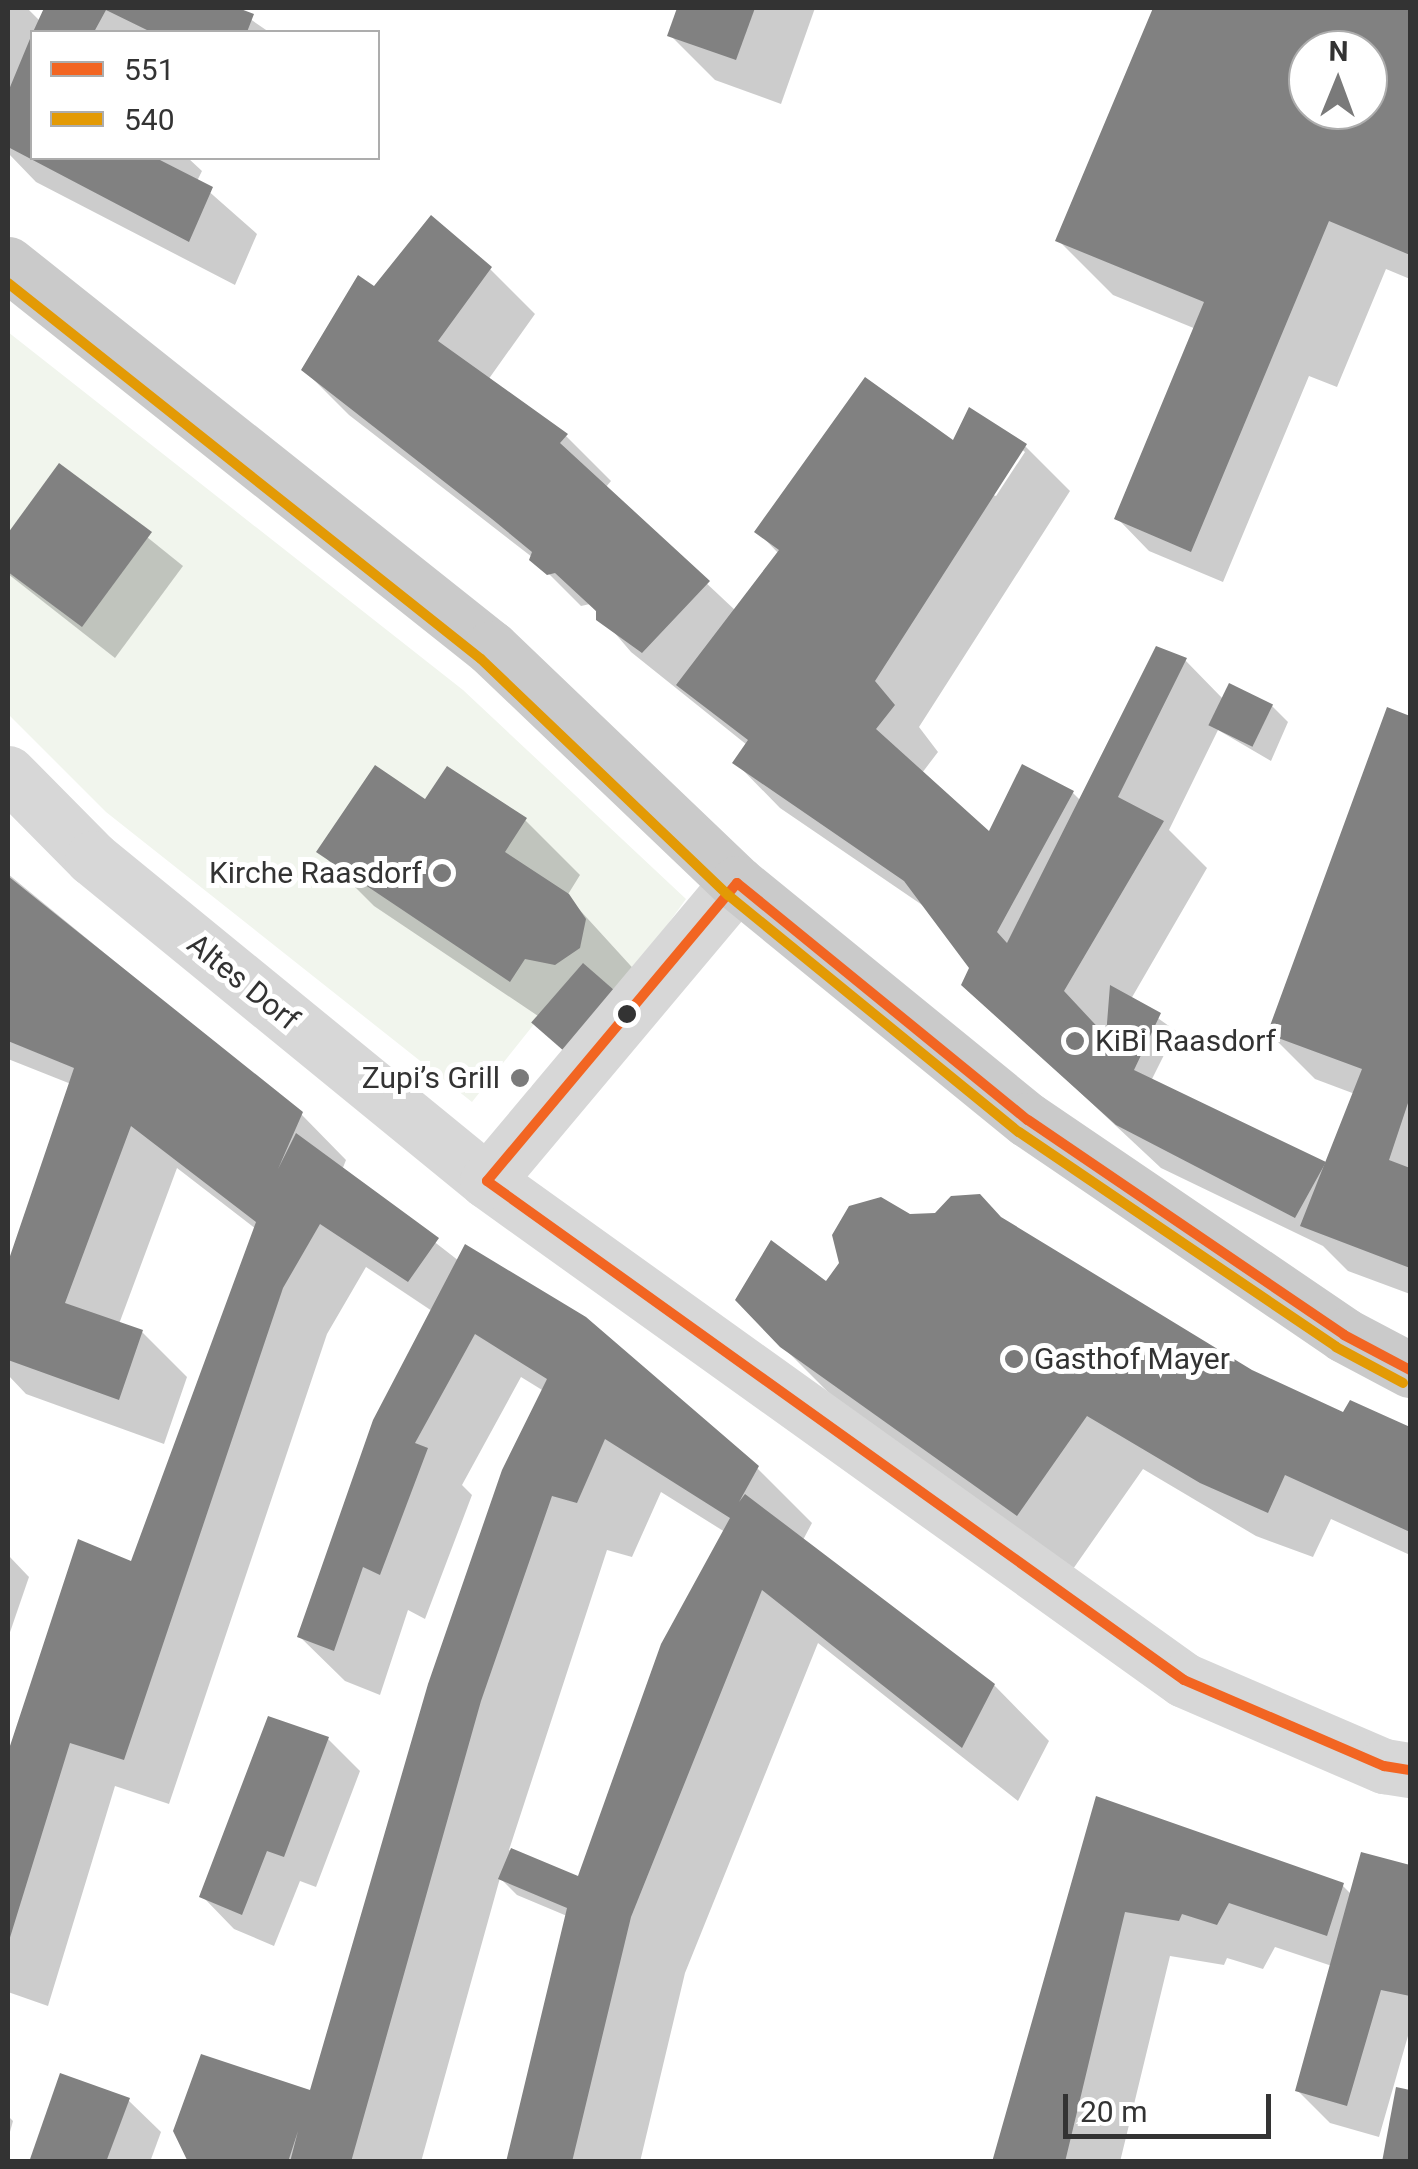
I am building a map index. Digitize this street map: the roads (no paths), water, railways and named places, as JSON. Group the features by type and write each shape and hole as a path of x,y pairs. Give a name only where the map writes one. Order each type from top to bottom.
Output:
{"main road":[{"path":"8,264 491,648 736,884 1028,1120 1344,1335 1410,1370"}],"street":[{"name":"Altes Dorf","path":"8,773 92,858 487,1181 1184,1680 1384,1766 1410,1770"},
{"path":"487,1181 736,884"}],"place":[{"name":"Kirche Raasdorf","path":"442,873"},
{"name":"KiBi Raasdorf","path":"1075,1041"},
{"name":"Zupi’s Grill","path":"520,1078"},
{"name":"Gasthof Mayer","path":"1014,1359"}]}
